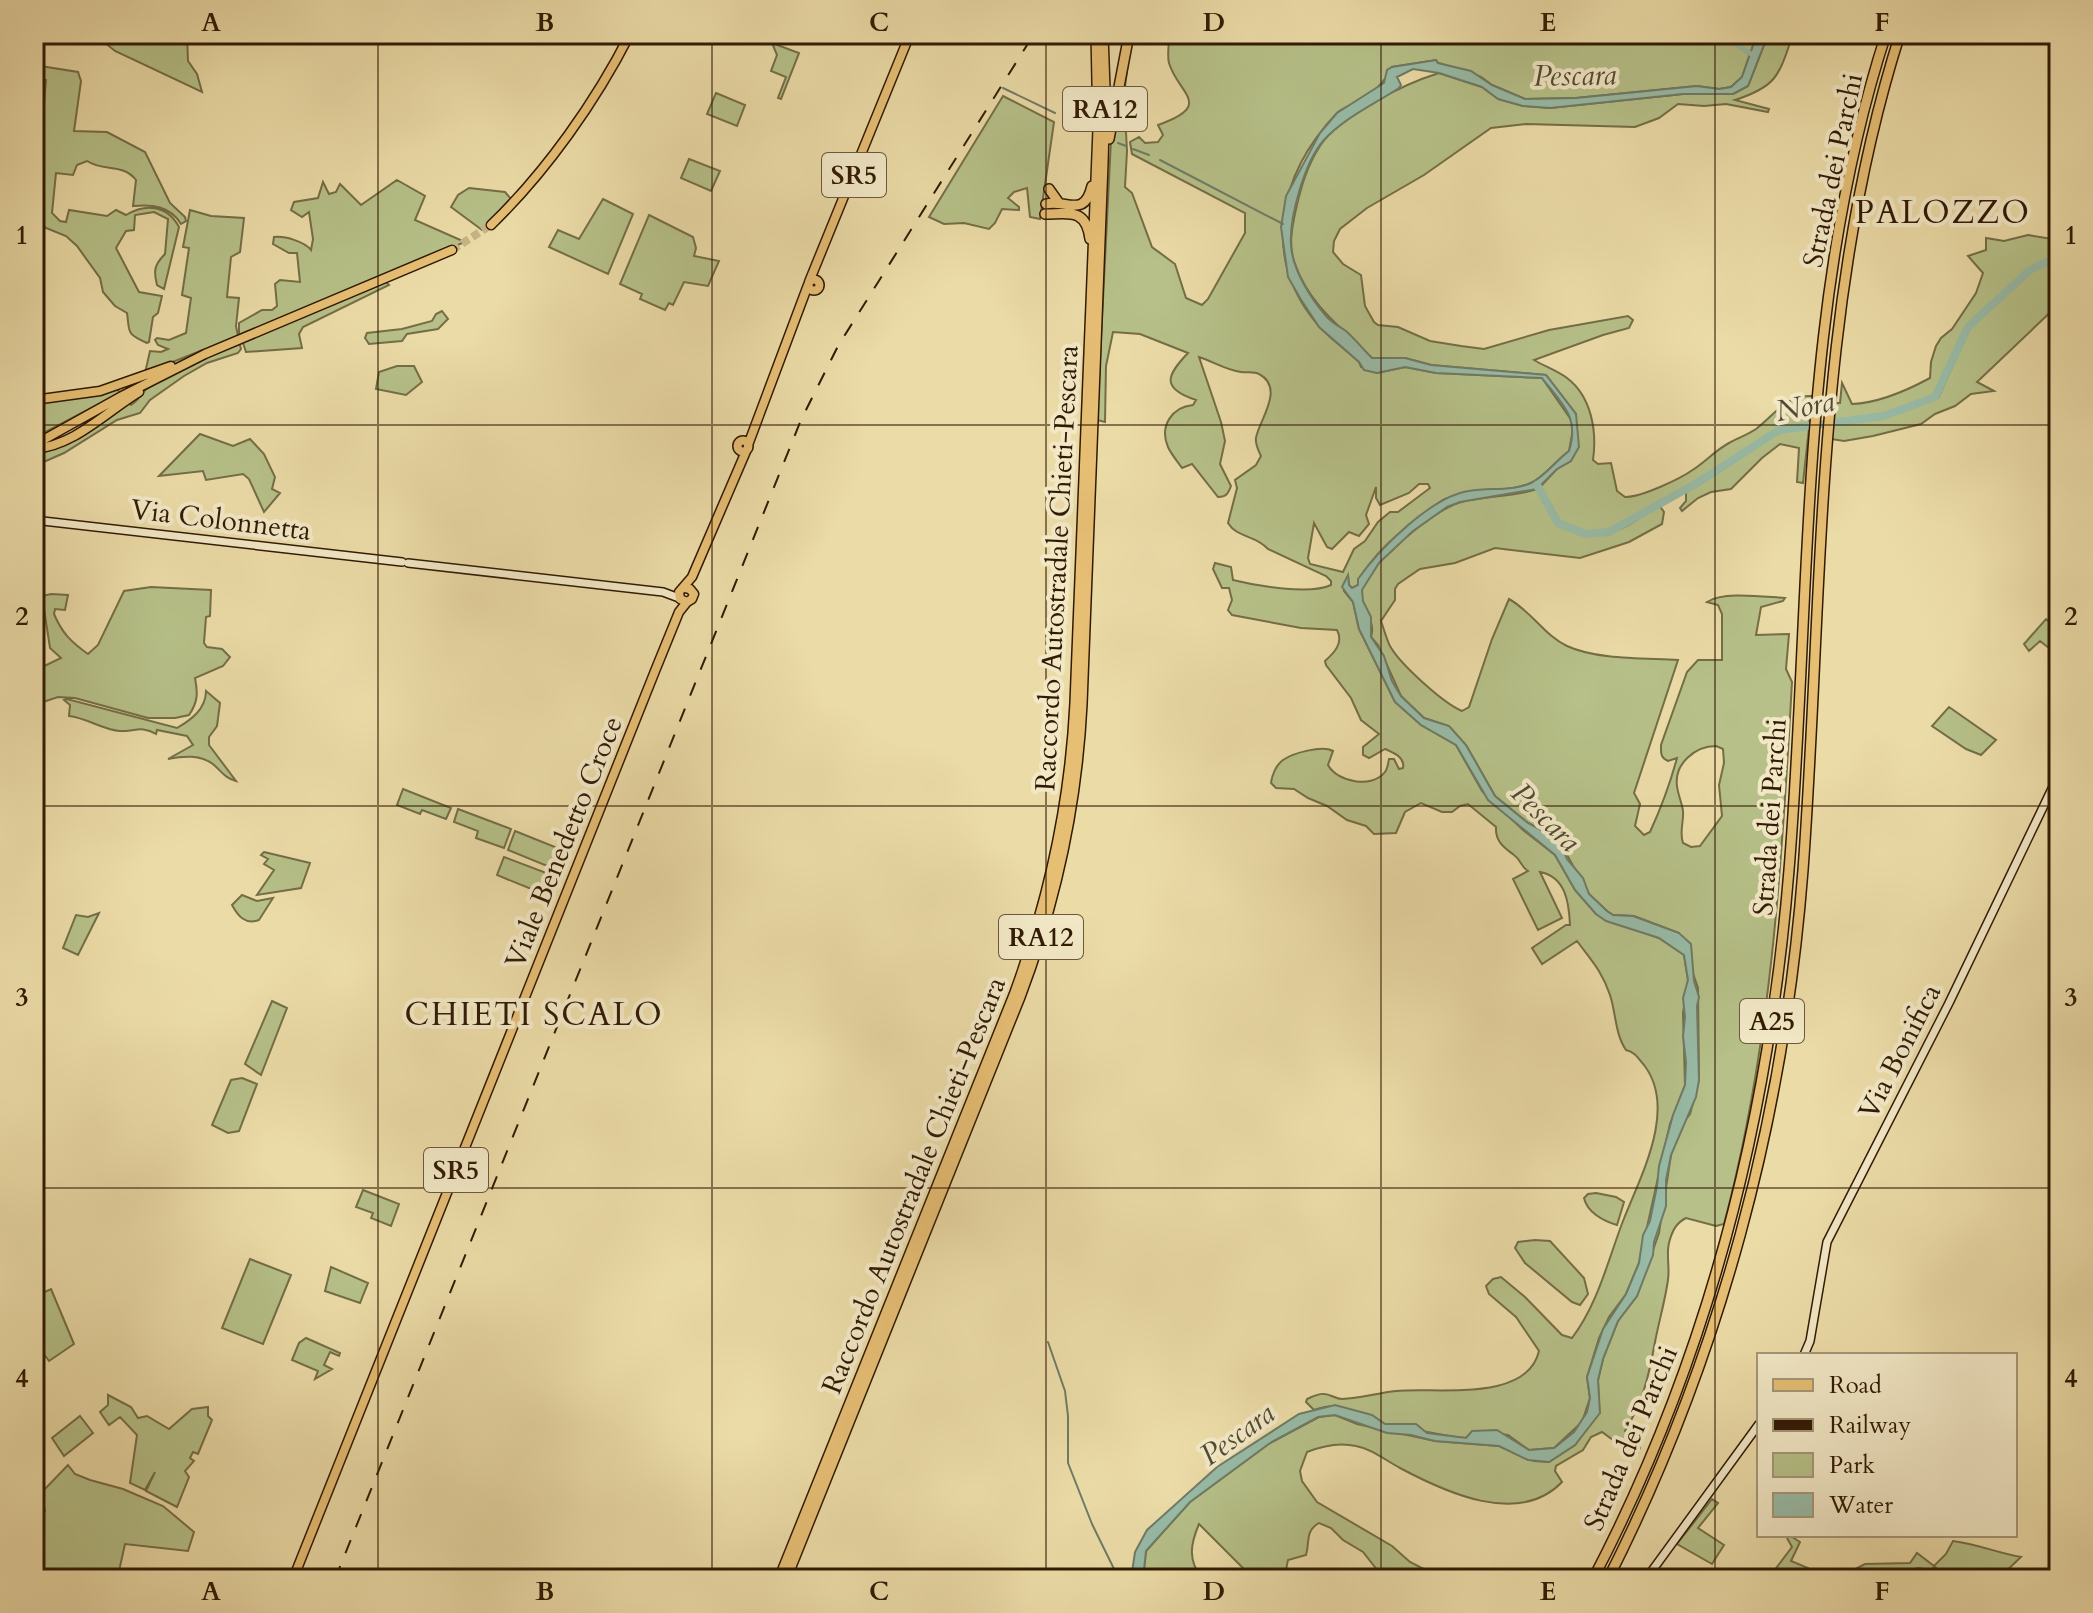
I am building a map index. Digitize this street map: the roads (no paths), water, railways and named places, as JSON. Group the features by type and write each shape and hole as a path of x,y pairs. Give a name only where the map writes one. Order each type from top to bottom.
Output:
{"highway":[{"name":"Raccordo Autostradale Chieti-Pescara","path":"786,1579 1012,1017 1036,953 1058,878 1074,792 1081,720 1103,169 1101,48 1096,34"},
{"name":"Raccordo Autostradale Chieti-Pescara","path":"779,1579 1008,1009 1051,879 1065,813 1073,737 1103,34"},
{"name":"Strada dei Parchi","path":"1593,1579 1649,1461 1688,1362 1729,1230 1757,1110 1775,1000 1789,867 1816,392 1843,204 1864,110 1886,34"},
{"name":"Strada dei Parchi","path":"1608,1579 1661,1466 1708,1345 1742,1231 1770,1111 1788,1003 1803,869 1826,436 1840,305 1863,176 1900,34"},
{"path":"1103,169 1107,163 1109,134 1127,45"},
{"path":"1049,189 1059,203 1073,207 1088,197 1093,162 1097,156"},
{"path":"1059,203 1046,209 1068,212 1083,220 1089,233 1089,263 1093,268"}],"main road":[{"path":"491,225 525,188 593,98 630,34"},
{"name":"SR5","path":"686,595 910,34"},
{"path":"34,400 82,395 117,387 205,354 452,250"},
{"path":"34,447 71,424 205,354"},
{"path":"34,447 53,446 69,438 135,394 205,354"},
{"name":"Via Colonnetta","path":"34,520 686,595"},
{"name":"Viale Benedetto Croce","path":"293,1579 686,595"},
{"name":"Via Bonifica","path":"1805,1353 1810,1341 1827,1242 1949,1003 2059,774"},
{"path":"1646,1579 1757,1427"}],"water":[{"name":"Pescara","path":"1757,34 1774,34 1766,40 1748,86 1733,94 1683,94 1550,108 1523,106 1498,99 1482,87 1439,73 1413,69 1397,77 1401,85 1399,88 1349,119 1316,150 1304,176 1291,233 1295,264 1320,309 1372,358 1405,358 1431,365 1546,375 1576,414 1579,447 1571,461 1557,469 1537,489 1447,507 1413,531 1379,563 1362,590 1363,601 1371,617 1371,637 1384,656 1392,681 1401,696 1424,718 1449,726 1466,745 1495,796 1528,823 1558,839 1567,859 1583,878 1589,894 1607,911 1613,915 1633,916 1679,933 1691,944 1694,981 1699,997 1699,1080 1696,1097 1671,1155 1666,1180 1666,1206 1653,1255 1637,1296 1618,1321 1603,1359 1598,1380 1600,1413 1575,1445 1549,1462 1528,1460 1499,1446 1435,1441 1387,1433 1335,1415 1318,1417 1270,1443 1190,1502 1146,1551 1143,1579 1131,1579 1135,1552 1147,1530 1217,1467 1299,1414 1335,1405 1372,1415 1385,1424 1416,1424 1427,1433 1466,1438 1472,1431 1497,1430 1529,1450 1554,1448 1574,1432 1587,1412 1590,1398 1587,1377 1603,1329 1626,1294 1639,1263 1659,1166 1685,1085 1683,998 1688,980 1684,955 1659,938 1606,921 1596,914 1575,890 1555,855 1488,800 1456,745 1421,725 1395,702 1359,629 1353,602 1342,587 1348,575 1352,588 1358,585 1358,579 1379,553 1423,513 1439,503 1469,491 1523,486 1541,477 1569,451 1571,420 1542,378 1436,373 1405,367 1377,373 1364,370 1319,327 1288,277 1281,227 1286,196 1320,133 1337,113 1384,83 1387,70 1392,67 1436,60 1471,71 1492,85 1525,99 1576,98 1697,86 1719,89 1731,87 1742,77"}],"waterway":[{"path":"1722,34 1727,38"},
{"path":"1860,34 1866,39"},
{"path":"1732,41 1754,56"},
{"path":"1732,42 1750,55"},
{"path":"1003,88 1055,113"},
{"path":"1063,119 1067,120"},
{"path":"1074,123 1087,129"},
{"path":"1118,143 1126,146"},
{"path":"1133,149 1149,155"},
{"path":"1160,160 1283,224"},
{"name":"Nora","path":"1537,485 1558,523 1586,534 1609,532 1697,483 1779,430 1884,416 1935,397 1968,327 2030,270 2059,256"},
{"path":"1048,1342 1065,1391 1068,1463 1116,1573"}],"tunnel":[{"path":"452,250 491,225"}],"railway":[{"path":"335,1579 801,420 838,346 1034,34"}],"district":[{"name":"PALOZZO","path":"1943,212"},
{"name":"CHIETI SCALO","path":"534,1014"}]}
